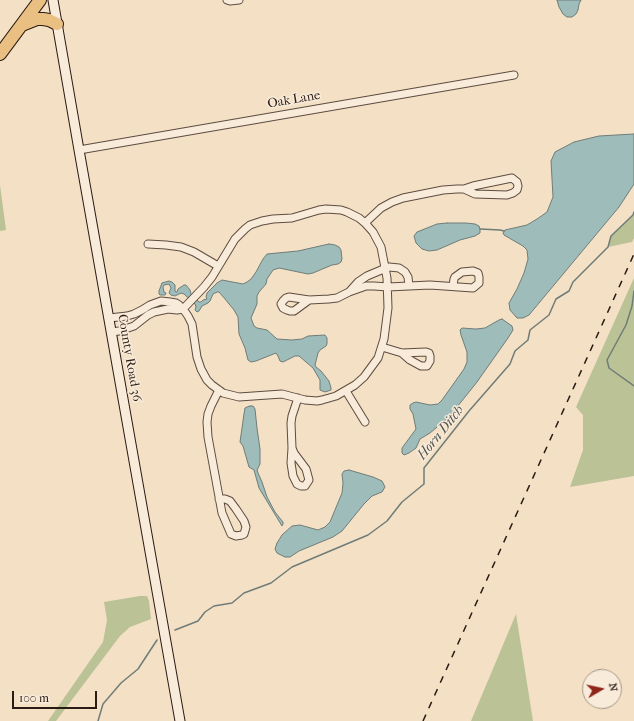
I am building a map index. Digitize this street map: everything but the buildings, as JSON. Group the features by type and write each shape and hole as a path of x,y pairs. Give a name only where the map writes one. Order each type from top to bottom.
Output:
{"highway":[{"path":"0,54 40,0"},
{"path":"22,25 37,19 49,20 57,24"}],"street":[{"name":"County Road 36","path":"53,0 180,721"},
{"path":"227,0 239,0"},
{"name":"Oak Lane","path":"79,150 514,75"},
{"path":"365,223 381,208 397,200 443,190 464,189 512,178 517,182 518,186 517,190 513,194 507,196 475,194 464,189"},
{"path":"109,318 134,314 161,301 176,303 183,309 192,324 197,357 201,369 207,380 219,390 226,394 239,397 282,394 312,401 322,400 336,396 355,386 364,377 378,358 382,347 388,318 388,287 386,268 377,238 373,232 359,218 347,212 333,209 319,210 292,218 262,221 250,226 240,233 204,287 183,309 162,310 148,315 128,329 111,332"},
{"path":"148,244 181,247 194,252 218,266"},
{"path":"349,292 362,279 386,268 395,267 402,269 405,272 408,277 409,286"},
{"path":"309,300 337,298 366,286 453,286"},
{"path":"382,347 402,353"},
{"path":"219,390 211,406 207,422 208,437 219,499 222,513 231,534 236,536 244,534 246,527 236,509 225,499 219,499"},
{"path":"346,391 365,422"},
{"path":"292,448 306,469 309,480 305,486 297,484 293,476 291,463 291,423 298,398"}],"green space":[{"path":"0,185 6,230 0,231"},
{"path":"634,212 634,238 632,242 608,247 611,236 633,215"},
{"path":"634,278 634,476 570,487 583,450 583,415 576,407"},
{"path":"147,596 151,619 130,627 120,636 56,721 48,721 103,642 107,620 104,602"},
{"path":"516,614 533,721 471,721"}],"water":[{"path":"557,0 581,0 576,14 572,17 567,17 563,14"},
{"path":"634,134 634,184 619,207 529,315 523,318 517,318 510,310 509,303 524,273 528,259 527,250 503,233 505,230 527,225 547,212 553,197 551,161 555,152 574,142 599,136"},
{"path":"437,224 475,224 479,226 480,233 437,250 429,251 422,249 416,243 414,236 417,232"},
{"path":"329,244 339,247 341,250 341,262 308,274 279,268 273,270 267,279 266,284 257,296 257,304 251,318 254,326 267,330 277,339 292,340 302,339 308,336 325,335 327,338 327,344 318,353 315,365 329,381 331,390 325,392 320,390 320,380 313,368 299,356 295,356 283,362 280,361 276,353 256,361 251,362 248,360 239,334 238,317 219,292 213,294 210,301 202,306 197,312 195,310 195,304 184,294 181,293 175,296 169,293 171,288 169,284 164,285 163,287 164,292 166,293 165,295 159,294 162,283 169,281 175,285 176,292 178,289 186,285 191,294 199,302 201,302 207,299 207,293 222,280 243,284 247,282 256,272 267,254 298,251"},
{"path":"502,319 512,326 513,330 477,382 449,417 430,433 420,439 416,448 404,455 402,453 402,448 416,429 410,405 416,402 430,405 438,404 464,369 467,362 467,352 460,330 462,328 485,328"},
{"path":"253,406 255,409 260,449 260,464 257,470 267,497 275,512 283,522 282,526 259,488 254,470 249,467 243,446 240,442 245,408"},
{"path":"349,470 382,481 385,487 382,492 372,496 342,531 333,537 299,551 290,557 285,557 277,553 275,549 277,543 282,535 292,526 300,525 318,530 325,527 330,522 342,493 342,474 344,471"}],"waterway":[{"name":"Horn Ditch","path":"175,630 198,621 205,612 214,606 232,603 244,593 271,583 292,567 368,535 387,521 402,502 424,484 424,468 469,411 510,364 515,351 528,340 530,330 549,315 556,299 569,291 573,282 608,247 611,236 633,215 634,212"},
{"path":"480,229 504,231"},
{"path":"634,291 632,306 626,325 607,360 609,368 634,386"},
{"name":"Horn Ditch","path":"98,721 103,704 121,683 138,669 157,640"}],"railway":[{"path":"423,721 634,254"}]}
